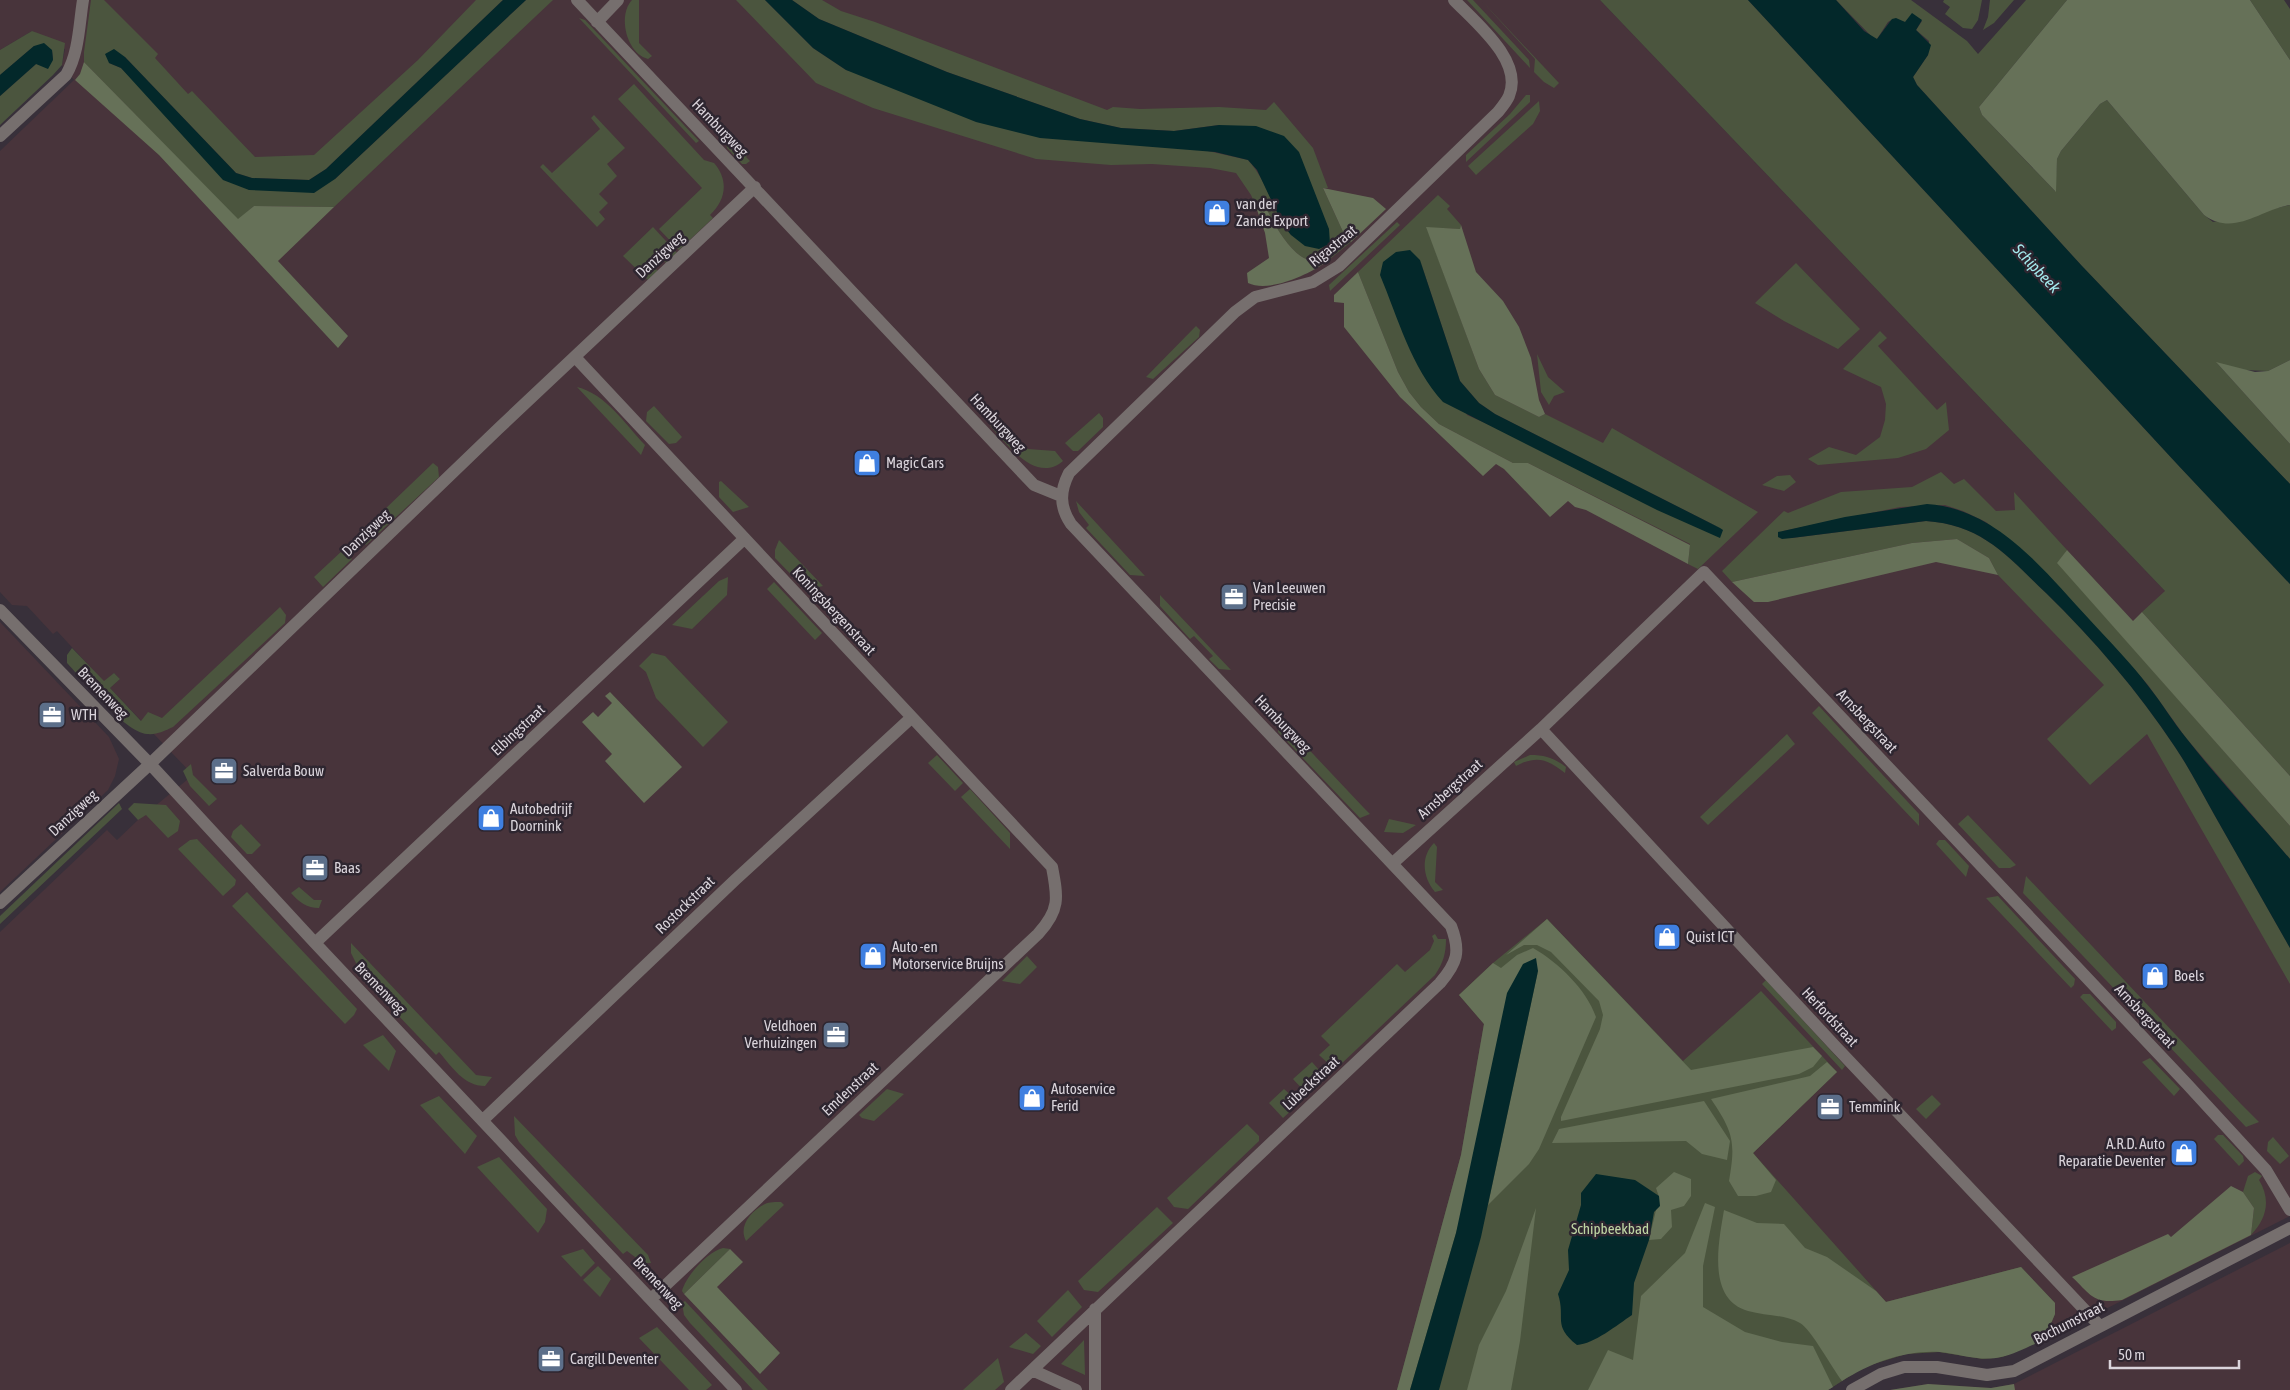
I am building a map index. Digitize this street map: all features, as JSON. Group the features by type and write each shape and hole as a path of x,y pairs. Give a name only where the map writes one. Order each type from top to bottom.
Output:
{"street":[{"path":"0,136 66,75 72,65 83,0"},
{"name":"Hamburgweg","path":"577,0 1034,485 1061,496 1065,515 1071,524 1392,863"},
{"path":"597,22 618,0"},
{"name":"Rigastraat","path":"1061,496 1069,472 1235,312 1255,297 1313,282 1339,266 1498,112 1510,96 1511,73 1507,61 1495,43 1454,0"},
{"name":"Danzigweg","path":"0,903 150,764 754,187"},
{"name":"Koningsbergenstraat","path":"575,357 1052,867 1057,892"},
{"name":"Elbingstraat","path":"315,943 744,539"},
{"name":"Arnsbergstraat","path":"1392,863 1541,729 1704,572 2194,1091 2266,1170 2290,1210"},
{"name":"Bremenweg","path":"0,610 150,764 315,943 736,1390"},
{"name":"Rostockstraat","path":"483,1120 735,880 912,718"},
{"name":"Herfordstraat","path":"1541,729 1836,1047 2099,1326"},
{"name":"Lübeckstraat","path":"1011,1390 1425,998 1452,970 1457,955 1457,942 1451,926 1392,863"},
{"name":"Emdenstraat","path":"650,1299 1038,934 1051,920 1057,892"},
{"name":"Bochumstraat","path":"1852,1390 1881,1374 1904,1367 1938,1367 1987,1375 2014,1371 2290,1228"},
{"path":"1095,1310 1095,1390"},
{"path":"1032,1370 1076,1390"}],"shaded area":[{"path":"0,0 1600,0 2165,591 2290,776 2290,1216 2044,1340 2002,1357 1983,1359 1939,1352 1906,1354 1864,1367 1828,1390 0,1390 0,932 107,830 117,840 138,820 193,775 110,688 120,679 114,673 104,682 57,631 53,634 27,606 12,605 0,592 0,151 74,80 62,65 65,49 32,31 0,50"},
{"path":"2067,0 2250,0 2290,60 2290,205 2236,223 2215,221 2204,215 2107,100 2100,104 2061,151 2057,159 2056,192 1982,115 1979,107"},
{"path":"84,62 238,219 254,206 334,207 278,261 348,336 338,348 159,155 75,80 80,74"},
{"path":"1323,188 1373,198 1386,209 1351,242 1344,234"},
{"path":"1262,198 1269,215 1294,251 1309,260 1325,263 1308,273 1277,284 1257,286 1248,283 1247,273 1269,258 1265,233 1255,204"},
{"path":"1461,225 1476,272 1503,301 1519,327 1531,358 1539,400 1545,414 1539,417 1495,395 1479,369 1426,227 1460,229"},
{"path":"1358,272 1398,372 1409,392 1421,407 1439,424 1513,463 1528,463 1690,545 1688,564 1586,510 1575,507 1568,501 1550,517 1504,469 1496,464 1483,476 1400,397 1344,327 1344,303 1334,302 1334,295"},
{"path":"2290,360 2290,444 2216,362 2255,372 2268,371"},
{"path":"1957,539 1989,558 1998,575 1936,562 1768,602 1754,602 1732,582 1912,543"},
{"path":"2067,550 2133,621 2142,612 2290,776 2290,826 2057,563"},
{"path":"0,622 109,737 119,759 115,776 108,790 0,892"},
{"path":"610,692 682,767 644,803 605,761 612,754 582,722 593,712 598,717 612,703 605,696"},
{"path":"1547,919 1691,1070 1813,1047 1822,1056 1813,1067 1799,1074 1561,1121 1561,1117 1600,1029 1603,1015 1599,1001 1551,952 1537,945 1524,945 1506,955"},
{"path":"1533,948 1562,969 1579,987 1596,1017 1539,1149 1529,1164 1488,1205 1538,971 1456,1233 1410,1390 1397,1390 1461,1155 1484,1024 1459,995 1493,963 1501,968 1517,955"},
{"path":"1827,1062 1837,1072 1753,1153 1776,1180 1771,1192 1756,1196 1738,1196 1729,1181 1732,1156 1731,1137 1724,1120 1711,1099 1810,1076"},
{"path":"1704,1101 1730,1141 1727,1160 1702,1154 1686,1141 1552,1143 1559,1129"},
{"path":"1674,1172 1691,1179 1691,1196 1684,1206 1671,1210 1672,1227 1661,1239 1649,1240 1659,1197 1656,1188"},
{"path":"2231,1186 2243,1192 2254,1208 2251,1235 2122,1300 2105,1301 2094,1297 2072,1277 2168,1234 2171,1237"},
{"path":"1705,1203 1715,1207 1703,1266 1703,1307 1745,1332 1782,1342 1813,1346 1833,1387 1828,1390 1588,1390 1608,1350 1633,1360 1641,1296 1685,1253"},
{"path":"1536,1208 1520,1341 1511,1390 1467,1390 1479,1345 1506,1291"},
{"path":"1724,1210 1757,1223 1784,1224 1805,1248 1827,1257 1876,1291 1886,1302 2021,1267 2055,1303 2055,1314 2044,1340 2007,1356 1986,1359 1940,1352 1914,1353 1876,1363 1842,1381 1805,1327 1800,1323 1787,1318 1748,1311 1735,1304 1726,1295 1718,1268 1718,1252"},
{"path":"2290,1243 2290,1390 1890,1390 1928,1384 1991,1388 2014,1384"},
{"path":"730,1249 743,1262 717,1287 780,1353 760,1374 684,1294"},
{"path":"1928,1384 1991,1388 2014,1384 2015,1390 1890,1390"}],"green space":[{"path":"91,0 104,0 158,54 155,58 188,94 192,91 255,157 314,155 418,60 476,0 503,0 326,169 309,180 252,178 236,173 125,57 109,63 121,68 249,190 335,179 526,0 553,0 334,207 254,206 238,220 84,62"},
{"path":"632,0 639,0 639,43 652,56 648,59 641,56 635,50 626,34 625,15"},
{"path":"736,0 765,0 813,48 846,70 1248,160 1261,178 1291,235 1328,240 1329,229 1219,125 1174,131 1121,128 1080,119 947,72 819,19 792,0 822,0 841,11 875,22 1107,110 1113,107 1140,109 1219,107 1266,110 1274,102 1313,148 1328,188 1323,188 1344,234 1351,242 1325,263 1311,261 1302,257 1287,243 1269,215 1262,198 1255,204 1236,173 1210,168 1152,164 1111,165 1036,159 873,108 816,83"},
{"path":"1467,0 1473,0 1529,60 1530,68"},
{"path":"1481,0 1559,83 1554,88 1544,82 1534,72 1535,59"},
{"path":"1600,0 1748,0 2290,584 2290,776 2142,612 2165,591"},
{"path":"1836,0 1911,0 1967,41 1978,54 2026,0 2067,0 1979,107 1982,115 2055,191 2057,159 2061,151 2100,104 2107,100 2204,215 2213,222 2290,205 2290,360 2268,371 2243,370 2217,363 2290,444 2290,484 2081,265 1917,85 1913,77 1928,55 1929,41 1916,30 1922,21 1905,22 1893,19 1888,22 1877,39 1873,38"},
{"path":"1944,0 1982,0 1978,20 1972,29 1963,28 1945,14 1950,7 1943,2"},
{"path":"1990,0 2014,0 1994,23 1983,30 1988,17"},
{"path":"2250,0 2284,0 2290,9 2290,60"},
{"path":"579,18 585,20 699,141 696,143"},
{"path":"32,31 65,43 62,65 0,125 0,96 36,64 53,59 52,50 34,46 0,75 0,50"},
{"path":"634,84 704,160 714,163 724,183 724,190 719,203 710,215 713,218 679,250 659,229 702,188 618,99"},
{"path":"1526,95 1530,95 1530,102 1466,162 1466,155 1510,114"},
{"path":"1539,101 1540,111 1533,124 1476,175 1468,166"},
{"path":"594,115 625,148 607,164 617,176 599,194 608,203 599,212 605,219 597,227 540,167 543,164 552,173 600,129 591,118"},
{"path":"730,134 749,153 746,157 750,161 746,164 742,164 727,148 725,139"},
{"path":"1438,195 1450,206 1447,209 1461,225 1460,229 1427,228 1479,369 1495,395 1539,417 1545,414 1603,443 1612,428 1758,512 1698,569 1688,564 1690,544 1528,463 1513,463 1439,424 1421,407 1409,392 1398,372 1358,272","holes":["1420,260 1460,381 1479,403 1495,414 1720,528 1467,415"]},
{"path":"1397,222 1400,225 1330,291 1329,285"},
{"path":"653,227 677,253 666,263 663,260 655,268 658,271 648,280 623,256"},
{"path":"1796,263 1860,329 1838,349 1784,321 1755,303"},
{"path":"1196,326 1200,330 1199,337 1153,379 1146,377"},
{"path":"1880,331 1887,338 1878,346 1937,410 1946,402 1949,430 1926,449 1898,458 1818,465 1808,459 1829,447 1856,455 1880,437 1885,420 1886,404 1881,387 1843,369"},
{"path":"1537,354 1548,377 1565,392 1554,396 1549,405 1541,392"},
{"path":"577,387 597,396 614,411 645,445 641,455"},
{"path":"654,406 682,437 676,443 669,444 646,421 647,412"},
{"path":"1099,413 1103,418 1103,427 1078,451 1073,451 1065,443"},
{"path":"996,419 1028,449 1055,451 1063,461 1053,467 1043,468 1023,459 991,427 990,423"},
{"path":"433,463 438,467 439,477 366,545 357,536"},
{"path":"1941,472 1954,484 1964,479 1996,511 2015,510 2014,492 2067,550 2058,563 2290,826 2290,859 2186,738 2148,685 2126,660 2043,570 1986,522 1945,505 1900,507 1783,531 1778,537 1792,538 1926,521 1963,529 1979,536 2006,555 2064,611 2098,648 2131,686 2175,747 2290,948 2290,984 2147,734 2090,785 2047,739 2104,685 1998,575 1989,558 1957,539 1912,543 1732,582 1722,571 1784,511 1788,513 1841,492 1912,487"},
{"path":"1790,475 1796,482 1784,491 1762,485 1777,476"},
{"path":"721,481 749,507 733,512 719,497 719,482"},
{"path":"1076,501 1145,576 1130,575 1086,528 1089,525 1079,512"},
{"path":"779,540 823,586 806,590 775,558 775,550"},
{"path":"343,550 352,559 323,587 314,577"},
{"path":"728,577 727,595 692,629 672,625 719,581"},
{"path":"774,582 822,633 815,640 767,589"},
{"path":"1160,595 1231,670 1219,669 1209,659 1213,656 1194,636 1190,639 1160,606"},
{"path":"280,607 286,615 285,623 173,727 157,733 147,734 127,725 67,663 67,655 72,648 104,681 114,673 120,679 110,688 141,721 148,712 162,718"},
{"path":"652,653 665,656 728,722 703,747 656,698 646,672 639,666"},
{"path":"1819,706 1919,814 1919,826 1812,713"},
{"path":"1281,720 1370,814 1360,818 1278,732"},
{"path":"1787,734 1795,744 1708,825 1700,817"},
{"path":"937,755 963,783 955,791 928,763"},
{"path":"1530,755 1545,756 1557,761 1566,767 1565,773 1553,764 1542,760 1530,760 1516,766 1514,762"},
{"path":"191,764 193,775 217,799 209,806 190,786 183,771"},
{"path":"970,789 1010,833 1010,849 961,797"},
{"path":"119,803 122,809 0,924 0,916"},
{"path":"134,803 166,805 180,821 178,831 168,838 146,815 138,820 128,809"},
{"path":"1968,815 2016,865 2010,868 1999,868 1958,824"},
{"path":"1389,819 1416,825 1403,833 1384,832"},
{"path":"241,824 261,845 252,854 247,854 231,837 233,831"},
{"path":"197,839 236,880 235,885 223,896 178,849 190,840"},
{"path":"1939,840 1945,840 1969,866 1966,877 1936,844"},
{"path":"1434,843 1437,847 1435,882 1443,890 1435,892 1428,880 1425,868 1427,855"},
{"path":"2026,876 2259,1122 2246,1127 2023,893"},
{"path":"299,887 314,900 322,900 319,908 304,904 291,893"},
{"path":"247,892 357,1009 345,1024 232,906"},
{"path":"1998,896 2075,979 2074,985 2071,988 1986,898"},
{"name":"Schipbeekbad","path":"1547,919 1683,1061 1761,991 1837,1072 1753,1153 1886,1302 2021,1267 2055,1303 2055,1314 2044,1340 2002,1357 1983,1359 1939,1352 1906,1354 1864,1367 1828,1390 1397,1390 1461,1155 1484,1024 1459,995 1493,963"},
{"path":"1435,934 1438,939 1446,939 1444,958 1435,975 1339,1066 1331,1066 1319,1055 1330,1045 1321,1036 1397,964 1405,972 1430,950 1434,941 1432,936"},
{"path":"351,943 476,1075 492,1077 485,1086 471,1083 459,1075 439,1052 436,1055 353,968 357,965 351,953"},
{"path":"1027,956 1037,967 1020,984 1002,981"},
{"path":"1766,980 1845,1066 1842,1070 1762,984"},
{"path":"2083,994 2090,994 2116,1022 2116,1028 2112,1031 2080,997"},
{"path":"383,1035 396,1051 389,1071 363,1045"},
{"path":"2150,1058 2180,1089 2174,1096 2142,1062"},
{"path":"1312,1062 1320,1071 1322,1082 1313,1089 1307,1090 1293,1079"},
{"path":"887,1089 904,1094 874,1121 862,1118 859,1115"},
{"path":"1284,1089 1294,1098 1294,1108 1283,1118 1269,1103"},
{"path":"1932,1095 1941,1104 1926,1119 1916,1109"},
{"path":"439,1096 477,1136 465,1154 420,1105"},
{"path":"514,1116 648,1255 651,1263 643,1263 627,1251 623,1254 519,1142 515,1135"},
{"path":"1247,1124 1259,1136 1259,1141 1188,1209 1174,1207 1167,1198"},
{"path":"2218,1135 2223,1135 2243,1156 2244,1161 2239,1166 2214,1139"},
{"path":"2273,1137 2289,1156 2280,1164 2267,1151 2268,1142"},
{"path":"499,1157 547,1209 545,1222 538,1233 477,1167"},
{"path":"2255,1172 2262,1176 2259,1180 2263,1187 2266,1202 2261,1222 2251,1235 2254,1208 2243,1192 2248,1176"},
{"path":"781,1202 784,1205 746,1241 744,1230 747,1220 751,1215 765,1204"},
{"path":"1157,1207 1173,1223 1098,1292 1084,1290 1078,1281"},
{"path":"723,1248 730,1249 684,1294 682,1291 684,1285 698,1265 710,1254"},
{"path":"583,1249 595,1263 581,1277 561,1256"},
{"path":"598,1266 611,1279 600,1297 583,1280"},
{"path":"1068,1290 1082,1307 1052,1337 1037,1321"},
{"path":"685,1301 768,1390 753,1390 690,1323 684,1315 682,1303"},
{"path":"657,1327 712,1385 706,1390 689,1390 639,1338"},
{"path":"1026,1333 1041,1346 1033,1354 1009,1347"},
{"path":"1084,1340 1085,1375 1061,1364"},
{"path":"998,1358 1004,1382 995,1390 963,1390"}],"water":[{"path":"503,0 526,0 335,179 314,193 249,190 223,180 121,68 109,63 105,54 114,49 125,57 236,173 252,178 309,180 326,169"},
{"path":"765,0 792,0 819,19 947,72 1080,119 1121,128 1174,131 1219,125 1256,126 1284,136 1299,152 1329,229 1330,244 1319,249 1305,246 1291,235 1283,225 1257,170 1248,160 1215,152 1040,138 976,122 846,70 813,48"},
{"name":"Schipbeek","path":"1748,0 1836,0 1864,31 1877,39 1892,19 1896,18 1905,22 1912,13 1922,20 1916,30 1931,45 1928,55 1913,77 1917,85 2081,265 2290,484 2290,584 2178,465"},
{"path":"44,43 52,50 53,60 48,69 36,64 0,96 0,75 34,46"},
{"path":"1410,250 1420,260 1460,381 1479,403 1495,414 1720,528 1723,530 1720,538 1657,510 1443,402 1422,373 1406,342 1380,275 1383,262 1396,252"},
{"path":"1927,504 1952,508 1975,517 1997,529 2055,581 2135,669 2199,754 2290,859 2290,948 2191,772 2161,726 2131,686 2098,648 2064,611 2006,555 1979,536 1963,529 1926,521 1792,538 1782,539 1778,537 1778,532 1845,517"},
{"path":"1536,958 1538,971 1481,1237 1439,1390 1410,1390 1456,1233 1507,993 1523,964"},
{"path":"1596,1174 1635,1180 1659,1196 1660,1206 1654,1212 1649,1240 1634,1283 1632,1315 1598,1338 1577,1345 1569,1338 1562,1327 1558,1294 1569,1270 1568,1250 1581,1205 1581,1193"}],"place":[{"name":"van der Zande Export","path":"1217,213"},
{"name":"Magic Cars","path":"867,463"},
{"name":"Van Leeuwen Precisie","path":"1234,597"},
{"name":"WTH","path":"52,715"},
{"name":"Salverda Bouw","path":"224,771"},
{"name":"Autobedrijf Doornink","path":"491,818"},
{"name":"Baas","path":"315,868"},
{"name":"Quist ICT","path":"1667,937"},
{"name":"Auto -en Motorservice Bruijns","path":"873,956"},
{"name":"Boels","path":"2155,976"},
{"name":"Veldhoen Verhuizingen","path":"836,1035"},
{"name":"Autoservice Ferid","path":"1032,1098"},
{"name":"Temmink","path":"1830,1107"},
{"name":"A.R.D. Auto Reparatie Deventer","path":"2184,1153"},
{"name":"Cargill Deventer","path":"551,1359"}]}
